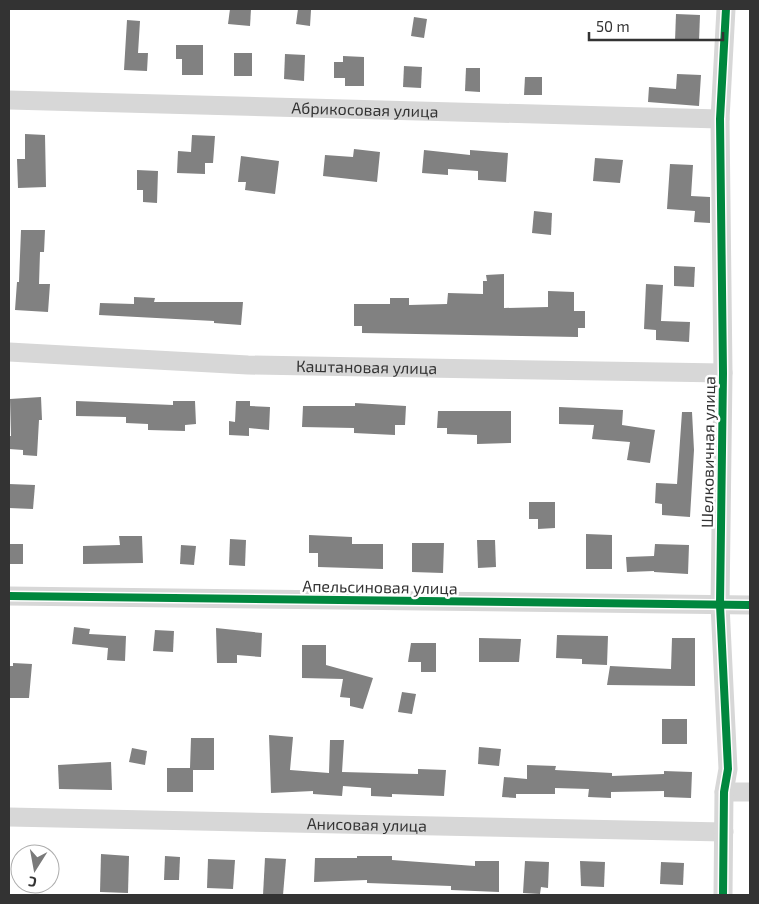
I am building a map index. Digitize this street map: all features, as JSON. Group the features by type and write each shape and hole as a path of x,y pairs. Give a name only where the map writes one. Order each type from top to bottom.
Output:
{"street":[{"name":"Шелковичная улица","path":"723,895 724,792 728,769 720,605 723,373 720,119 726,9"},
{"name":"Абрикосовая улица","path":"9,100 720,119"},
{"name":"Каштановая улица","path":"9,352 248,365 723,373"},
{"name":"Апельсиновая улица","path":"9,596 750,605"},
{"path":"724,792 750,792"},
{"name":"Анисовая улица","path":"9,817 724,832"}],"building":[{"path":"230,9 251,9 250,26 228,24"},
{"path":"298,9 311,10 310,26 296,24"},
{"path":"676,14 700,15 699,41 675,41"},
{"path":"414,17 427,19 424,38 411,36"},
{"path":"127,20 140,21 138,53 148,53 147,71 124,70"},
{"path":"176,45 203,45 203,75 182,75 182,59 176,59"},
{"path":"234,53 252,53 252,76 234,76"},
{"path":"285,54 305,55 304,81 284,79"},
{"path":"343,56 364,57 364,86 345,86 345,78 334,78 334,62 343,62"},
{"path":"404,66 422,67 421,88 403,87"},
{"path":"466,68 480,68 480,92 465,91"},
{"path":"677,74 701,75 699,106 648,102 649,87 676,89"},
{"path":"525,77 542,77 542,95 524,95"},
{"path":"25,134 45,135 46,187 18,188 17,159 25,159"},
{"path":"192,135 215,136 213,163 205,163 205,174 177,173 178,151 191,152"},
{"path":"354,149 380,152 377,182 323,176 325,155 353,157"},
{"path":"424,150 470,155 470,150 508,153 506,182 478,180 478,171 448,169 448,175 422,173"},
{"path":"241,156 279,161 275,194 245,190 246,182 238,182"},
{"path":"595,158 623,160 620,183 593,181"},
{"path":"670,164 693,165 691,196 710,197 710,223 694,222 695,211 667,209"},
{"path":"137,170 158,171 157,203 143,202 143,190 137,190"},
{"path":"534,211 552,213 551,235 532,233"},
{"path":"21,230 45,230 44,252 40,252 39,284 50,284 48,312 15,310 17,282 19,282"},
{"path":"674,266 695,267 694,287 674,286"},
{"path":"504,274 504,308 548,307 548,291 574,292 574,311 585,311 585,328 578,328 578,337 362,333 362,326 354,326 354,304 390,304 390,298 409,298 409,305 447,304 448,293 483,294 483,281 487,281 486,275"},
{"path":"646,284 663,285 661,321 690,322 689,342 656,340 656,330 644,329"},
{"path":"134,297 155,298 154,302 243,302 241,325 214,323 214,321 99,315 100,303 134,304"},
{"path":"41,397 42,420 39,420 37,456 23,455 23,450 9,449 9,436 11,436 10,399"},
{"path":"76,401 173,405 173,401 195,401 196,424 185,425 185,431 148,430 148,424 126,423 126,417 76,416"},
{"path":"236,401 250,401 250,406 270,407 269,430 249,428 249,436 229,435 229,421 235,422"},
{"path":"355,403 406,406 405,425 395,425 395,435 354,433 354,428 302,427 303,406 355,406"},
{"path":"559,407 623,410 622,425 655,430 650,463 627,460 630,442 592,439 594,425 559,424"},
{"path":"438,411 511,411 511,443 477,444 477,435 447,434 447,428 437,428"},
{"path":"682,412 692,412 694,450 690,517 662,515 662,504 655,503 656,483 677,484"},
{"path":"9,484 35,485 33,509 9,508"},
{"path":"529,502 555,502 555,528 538,529 538,519 529,519"},
{"path":"586,534 612,535 612,569 586,569"},
{"path":"309,535 352,537 352,544 383,544 383,569 318,567 318,553 309,553"},
{"path":"119,536 142,536 143,563 83,564 83,546 120,545"},
{"path":"230,539 246,540 245,566 229,565"},
{"path":"477,540 495,540 496,567 478,568"},
{"path":"412,543 444,543 443,573 412,572"},
{"path":"9,544 23,544 23,564 9,564"},
{"path":"655,544 689,545 688,574 654,571 627,572 626,557 654,556"},
{"path":"181,545 196,546 194,565 180,564"},
{"path":"74,627 90,629 89,634 126,636 125,661 107,660 108,648 72,644"},
{"path":"216,628 262,633 261,657 237,655 237,663 217,663"},
{"path":"155,630 174,631 173,652 153,651"},
{"path":"557,635 608,636 607,665 582,664 582,659 556,658"},
{"path":"479,638 521,639 519,662 479,662"},
{"path":"672,638 695,638 695,686 607,685 610,666 671,669"},
{"path":"411,643 436,643 436,672 421,672 421,662 408,662"},
{"path":"302,645 326,645 326,665 373,678 363,709 350,706 350,698 340,697 343,679 302,678"},
{"path":"13,663 32,664 29,698 9,698 9,666 13,666"},
{"path":"402,692 416,694 412,714 398,712"},
{"path":"662,719 687,719 687,744 662,744"},
{"path":"269,735 293,737 290,770 329,773 330,740 344,740 342,772 418,774 418,769 446,770 444,796 392,794 392,797 371,796 371,788 343,786 342,796 313,794 313,791 271,793"},
{"path":"191,738 214,738 214,770 193,770 193,792 167,792 167,768 190,768"},
{"path":"479,747 501,749 499,766 478,764"},
{"path":"132,748 147,751 145,765 129,762"},
{"path":"111,762 112,790 59,789 58,765"},
{"path":"527,765 556,766 555,770 612,773 612,776 664,774 664,771 692,772 691,798 664,797 664,791 611,792 611,798 588,797 589,789 555,788 555,794 516,794 516,798 502,797 504,777 527,779"},
{"path":"101,854 129,856 128,893 100,892"},
{"path":"165,856 180,857 179,880 164,880"},
{"path":"357,856 392,856 392,860 475,866 475,861 499,861 499,892 451,890 451,886 367,883 367,880 314,882 315,858 357,858"},
{"path":"265,858 286,859 283,895 263,895"},
{"path":"208,859 235,860 233,889 207,888"},
{"path":"525,861 549,862 548,888 541,887 540,894 523,893"},
{"path":"580,861 605,862 604,887 581,886"},
{"path":"661,862 684,863 683,885 660,884"}],"cycle path":[{"path":"723,895 724,792 728,769 720,605 723,373 720,119 726,9"},
{"path":"9,596 750,605"}]}
